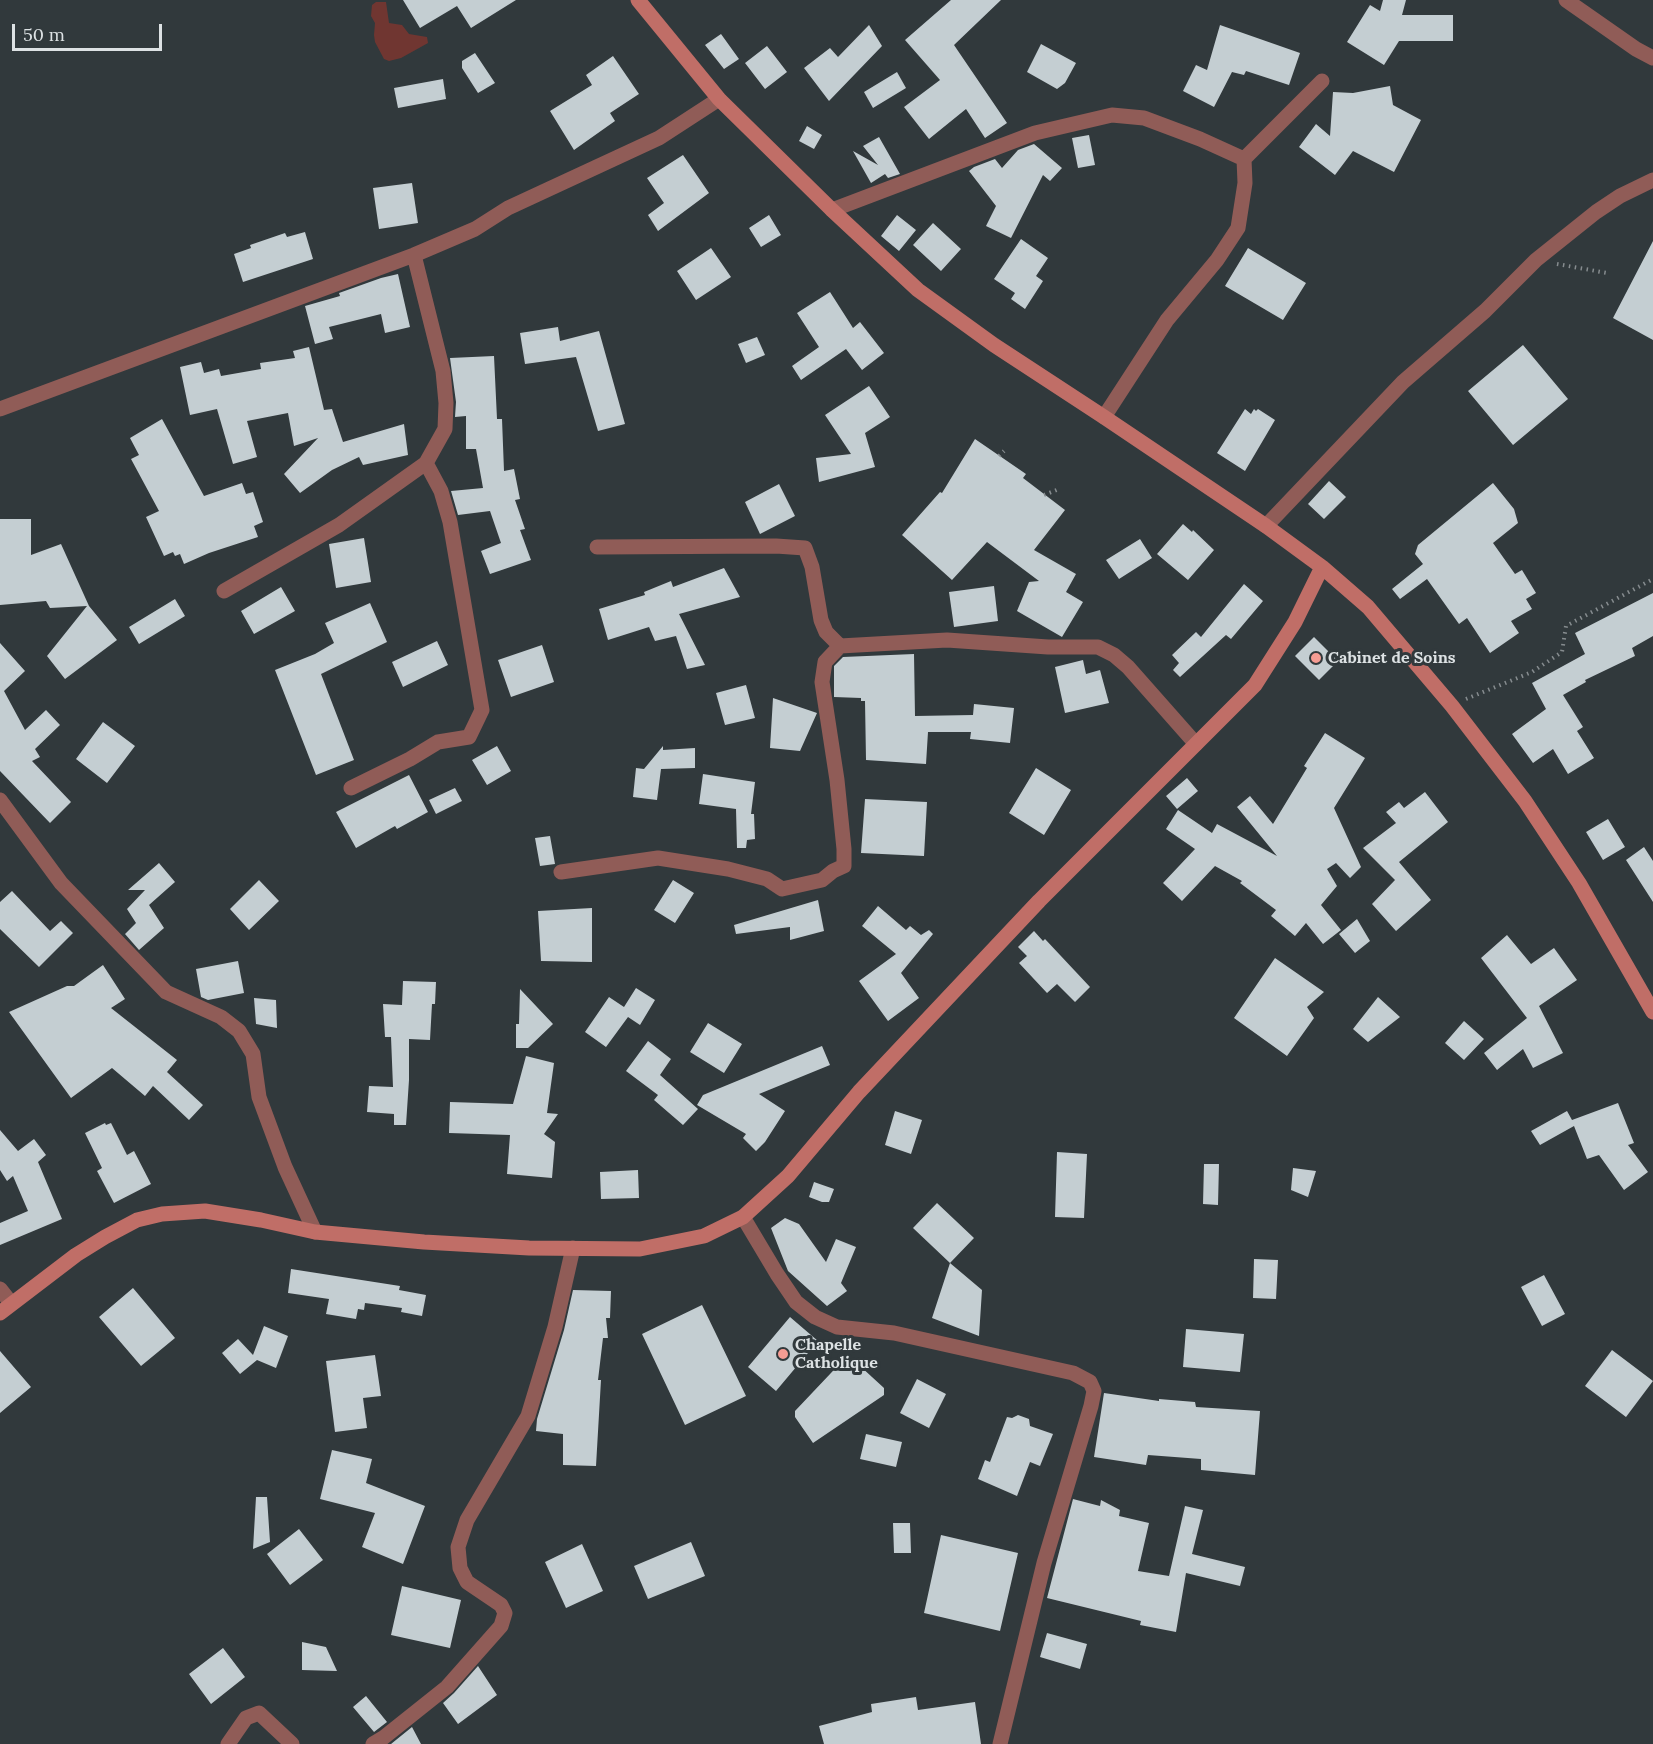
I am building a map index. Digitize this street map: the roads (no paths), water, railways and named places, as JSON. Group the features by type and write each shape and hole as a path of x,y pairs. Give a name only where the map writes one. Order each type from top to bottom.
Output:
{"street":[{"path":"638,0 719,99 832,210 918,290 994,345 1266,526 1322,567 1368,607 1452,706 1525,801 1579,883 1653,1012"},
{"path":"1566,0 1653,58"},
{"path":"1104,417 1167,320 1217,260 1238,228 1245,183 1244,159 1322,81"},
{"path":"0,409 414,255 475,229 508,208 659,138 719,99"},
{"path":"832,210 1035,133 1112,115 1144,118 1200,139 1244,159"},
{"path":"1266,526 1338,453 1403,382 1485,311 1536,260 1596,212 1620,196 1653,180"},
{"path":"224,591 339,525 426,464 445,429 446,403 443,371 414,255"},
{"path":"351,788 410,759 438,742 469,737 482,711 450,522 441,491 426,464"},
{"path":"597,547 776,546 805,548 812,567 821,620 826,632 840,646"},
{"path":"0,1289 6,1308 76,1255 105,1237 137,1221 162,1214 205,1210 315,1232 424,1242 640,1249 704,1236 743,1217 788,1176 859,1092 1039,901 1255,685 1295,622 1322,567"},
{"path":"561,872 658,858 728,869 767,879 782,889 822,880 844,866 837,780 822,682 825,662 840,646 947,640 1048,647 1098,647 1114,655 1128,667 1196,744"},
{"path":"0,800 61,883 166,992 221,1017 239,1031 253,1054 259,1097 281,1157 315,1232"},
{"path":"743,1217 796,1302 815,1317 837,1327 894,1332 1073,1373 1090,1382 1094,1391 1091,1406 1044,1563 1000,1744"},
{"path":"373,1744 447,1687 501,1626 505,1613 501,1605 468,1582 460,1568 458,1547 468,1520 528,1416 555,1327 573,1248"},
{"path":"228,1744 246,1718 259,1713 292,1744"}],"place":[{"name":"Cabinet de Soins","path":"1316,658"},
{"name":"Chapelle Catholique","path":"783,1354"}]}
